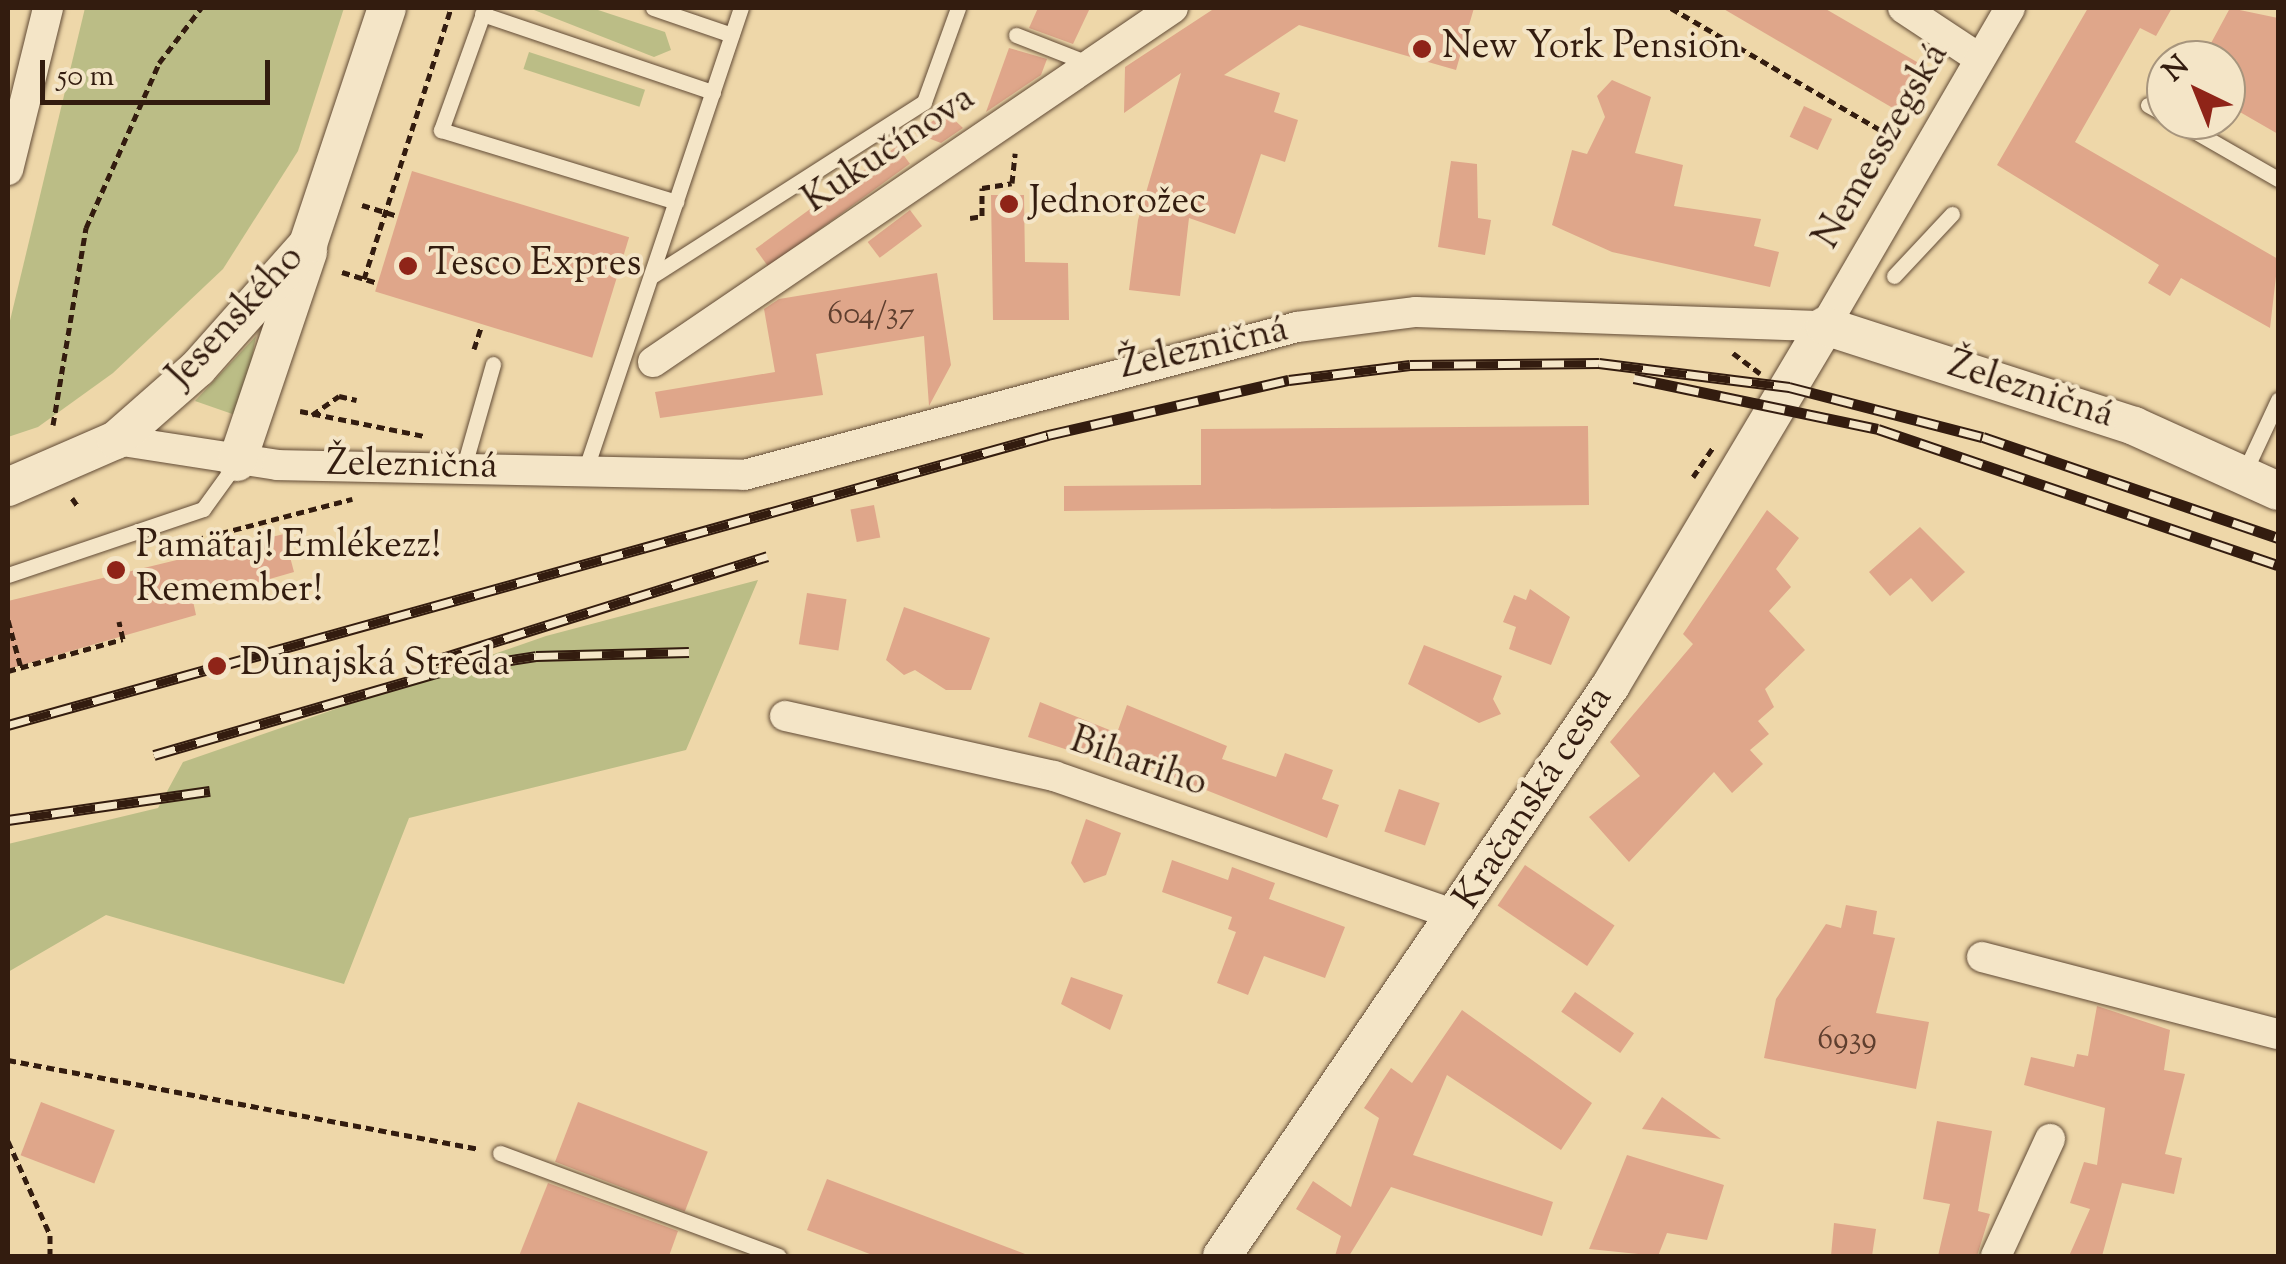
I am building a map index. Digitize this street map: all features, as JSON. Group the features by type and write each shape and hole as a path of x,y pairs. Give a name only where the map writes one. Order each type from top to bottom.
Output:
{"street":[{"path":"8,170 48,8"},
{"name":"Jesenského","path":"8,487 116,440 198,368 308,244 387,8"},
{"name":"Kukučínova","path":"653,362 1173,8"},
{"path":"1903,8 1980,59"},
{"name":"Nemesszegská","path":"1825,326 2010,8"},
{"path":"237,462 308,244"},
{"name":"Železničná","path":"116,440 237,462 464,466 694,478 780,470 1044,388 1297,328 1416,312 1825,326 2134,426 2278,490"},
{"name":"Kračanská cesta","path":"1222,1256 1458,916 1611,685 1825,326"},
{"name":"Bihariho","path":"785,716 1054,776 1458,916"},
{"path":"1982,956 2278,1034"},
{"path":"1996,1256 2050,1139"}],"lane":[{"path":"653,8 732,35"},
{"path":"585,471 742,8"},
{"path":"652,276 924,102 958,8"},
{"path":"676,202 441,130 484,11 713,92"},
{"path":"1016,35 1090,64"},
{"path":"2211,140 2278,178"},
{"path":"1894,276 1952,214"},
{"path":"464,466 493,364"},
{"path":"2244,474 2278,400"},
{"path":"8,575 203,508 237,462"},
{"path":"500,1153 780,1256"}],"path":[{"path":"53,425 86,228 160,63 201,8"},
{"path":"364,279 451,8"},
{"path":"1671,8 1922,154"},
{"path":"970,218 982,216 982,188 1012,183 1010,117"},
{"path":"362,205 398,216"},
{"path":"342,272 377,282"},
{"path":"472,358 482,325"},
{"path":"312,415 338,396 357,400"},
{"path":"300,412 440,440"},
{"path":"70,495 79,508"},
{"path":"179,544 369,495"},
{"path":"8,620 21,668"},
{"path":"8,672 123,639 119,621"},
{"path":"8,1060 500,1153"},
{"path":"8,1142 50,1235 50,1256"}],"green space":[{"path":"85,8 344,8 298,151 223,269 113,373 38,427 8,437 8,329"},
{"path":"592,8 665,32 671,50 654,57 534,10"},
{"path":"529,52 645,90 639,107 523,69"},
{"path":"256,336 241,417 195,401"},
{"path":"758,580 686,750 409,818 344,984 106,915 8,972 8,844 158,808 183,762 546,636"}],"building":[{"path":"1038,8 1090,8 1073,44 1029,28"},
{"path":"1215,8 1474,8 1456,70 1299,25 1224,75 1280,93 1274,112 1298,120 1285,162 1261,154 1235,234 1189,218 1180,296 1129,290 1138,220 1181,73 1124,113 1125,67"},
{"path":"1722,8 1824,8 1929,69 1903,114"},
{"path":"2088,8 2172,8 2156,36 2140,28 2075,142 2278,259 2270,328 2181,278 2170,296 2148,283 2159,265 1997,165"},
{"path":"2230,8 2278,18 2278,134 2246,116 2246,40 2213,40"},
{"path":"1009,48 1047,59 1041,75 986,112"},
{"path":"1612,80 1651,97 1635,153 1683,165 1674,206 1761,219 1754,246 1779,252 1770,287 1612,252 1552,225 1572,150 1587,154 1605,117 1597,96"},
{"path":"1804,106 1832,119 1818,150 1790,137"},
{"path":"946,112 963,128 941,143 915,133"},
{"path":"897,146 910,164 768,267 755,249"},
{"path":"1451,161 1477,164 1478,218 1491,220 1485,255 1438,247"},
{"path":"412,171 629,237 592,358 375,291"},
{"path":"991,195 1024,195 1025,262 1068,263 1069,320 993,320"},
{"path":"910,210 922,226 880,258 868,242"},
{"path":"937,273 951,365 929,406 924,336 816,354 823,395 660,418 655,392 775,372 764,309 779,299"},
{"path":"1588,426 1589,505 1064,511 1064,486 1201,485 1201,429"},
{"path":"874,505 880,537 857,542 850,510"},
{"path":"1767,510 1799,538 1776,569 1791,587 1769,611 1805,650 1765,689 1774,707 1758,721 1769,734 1750,750 1763,764 1732,793 1714,772 1629,862 1589,817 1640,776 1610,742 1693,644 1683,634"},
{"path":"1920,527 1965,572 1932,602 1911,578 1890,596 1869,572"},
{"path":"284,534 294,572 193,601 196,615 8,669 8,601"},
{"path":"1530,589 1570,617 1551,665 1509,649 1516,627 1503,622 1514,595 1526,600"},
{"path":"807,593 847,599 838,651 799,644"},
{"path":"904,607 990,638 971,690 946,690 915,670 904,675 886,660"},
{"path":"1424,645 1502,676 1493,699 1501,714 1479,723 1408,684"},
{"path":"1040,702 1117,733 1127,705 1227,746 1222,759 1276,777 1285,753 1333,770 1322,799 1339,805 1327,838 1148,767 1145,775 1028,737"},
{"path":"1399,789 1440,803 1425,846 1384,832"},
{"path":"1086,819 1121,833 1106,875 1084,883 1071,863"},
{"path":"1172,860 1228,880 1232,867 1275,883 1269,899 1345,927 1325,978 1264,956 1248,995 1217,983 1236,932 1228,929 1232,917 1162,892"},
{"path":"1525,865 1615,925 1587,966 1498,906"},
{"path":"1846,905 1877,911 1873,934 1895,938 1876,1013 1929,1022 1916,1089 1764,1058 1776,999 1826,924 1841,928"},
{"path":"1071,977 1123,995 1110,1030 1061,1004"},
{"path":"1575,992 1634,1033 1620,1053 1561,1012"},
{"path":"2097,1006 2170,1030 2164,1070 2185,1074 2165,1154 2182,1158 2174,1194 2122,1183 2102,1256 2069,1256 2090,1209 2070,1203 2084,1162 2097,1165 2105,1108 2024,1085 2031,1057 2074,1067 2077,1054 2088,1056"},
{"path":"1462,1010 1592,1103 1561,1150 1447,1075 1413,1155 1553,1202 1542,1236 1391,1187 1349,1256 1335,1256 1341,1236 1296,1209 1313,1181 1351,1207 1379,1118 1364,1108 1391,1068 1412,1083"},
{"path":"1662,1097 1721,1139 1642,1129"},
{"path":"41,1102 115,1130 94,1184 21,1155"},
{"path":"578,1102 708,1152 685,1212 555,1162"},
{"path":"1937,1121 1992,1131 1978,1211 1990,1214 1977,1256 1938,1256 1950,1204 1923,1199"},
{"path":"1627,1155 1724,1185 1707,1240 1667,1233 1658,1256 1589,1249"},
{"path":"827,1179 1025,1254 875,1256 807,1230"},
{"path":"548,1183 678,1231 669,1256 519,1256"},
{"path":"1834,1223 1876,1229 1872,1256 1831,1256"}],"railway":[{"path":"8,725 1048,435 1289,380 1410,365 1599,363 1789,387 1983,437 2278,538"},
{"path":"1634,378 1878,429 2278,565"},
{"path":"420,665 767,556"},
{"path":"154,755 447,670 536,656 689,652"},
{"path":"8,820 210,791"}],"place":[{"name":"New York Pension","path":"1422,49"},
{"name":"Jednorožec","path":"1009,204"},
{"name":"Tesco Expres","path":"408,266"},
{"name":"Pamätaj! Emlékezz! Remember!","path":"116,570"},
{"name":"Dunajská Streda","path":"217,666"}]}
